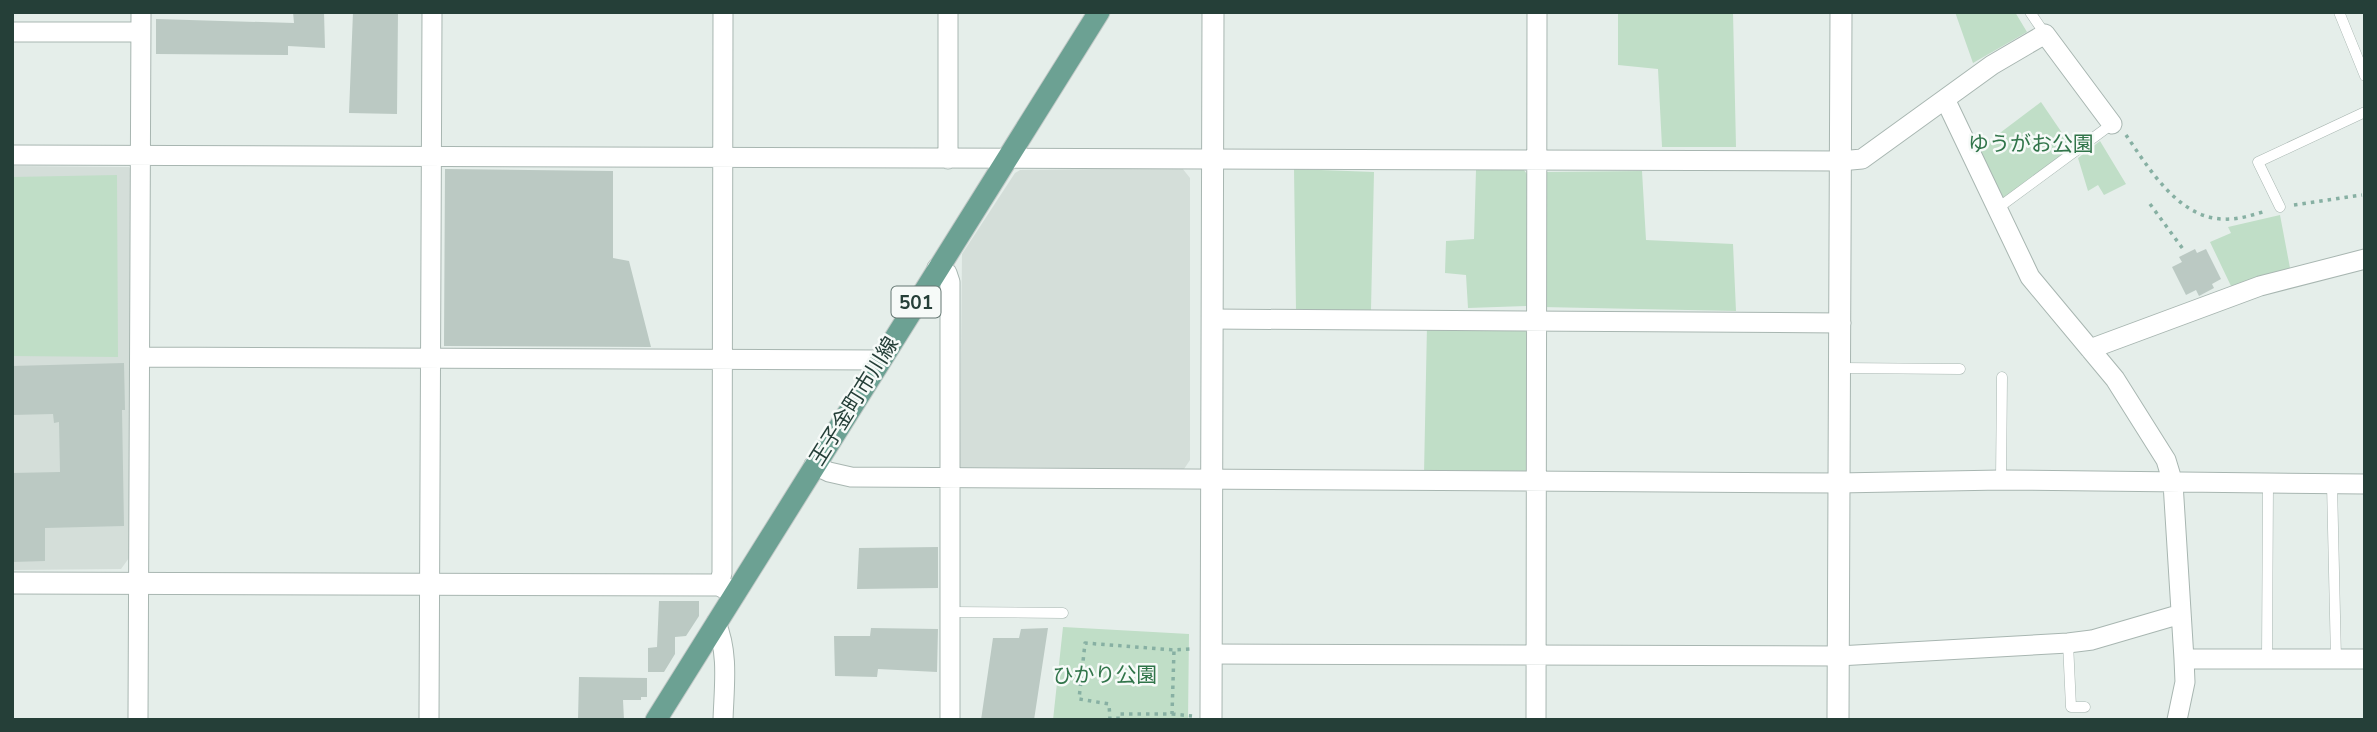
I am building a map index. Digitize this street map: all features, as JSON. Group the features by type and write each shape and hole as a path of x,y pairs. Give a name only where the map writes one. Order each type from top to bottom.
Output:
{"main road":[{"name":"王子金町市川線","path":"656,720 716,623 727,589 814,465 937,268 1009,159 1099,12"}],"street":[{"path":"138,720 141,12"},
{"path":"429,720 432,12"},
{"path":"12,583 727,589 722,573 723,12"},
{"path":"948,12 948,159"},
{"path":"1211,720 1213,12"},
{"path":"1536,720 1537,12"},
{"path":"1838,720 1841,12"},
{"path":"12,32 140,32"},
{"path":"12,155 1840,161 1862,159 1992,65 2045,34 2112,124"},
{"path":"1945,99 2030,277 2115,379 2166,460 2173,484 2185,682 2177,720"},
{"path":"2090,349 2260,286 2365,259"},
{"path":"937,268 947,274 950,282 950,720"},
{"path":"1213,319 1841,323"},
{"path":"140,357 880,360"},
{"path":"814,465 850,477 1839,482 2001,480 2173,484 2365,484"},
{"path":"1211,651 1536,656 1838,656 2068,643 2092,640 2181,614"},
{"path":"716,623 721,635 724,658 723,720"},
{"path":"2184,659 2365,659"}],"lane":[{"path":"2030,12 2045,34"},
{"path":"2339,12 2365,76"},
{"path":"2280,207 2258,162 2365,112"},
{"path":"1998,208 2112,124"},
{"path":"1841,368 1960,369"},
{"path":"2001,480 2002,377"},
{"path":"2267,659 2268,484"},
{"path":"2332,484 2336,659"},
{"path":"950,612 1063,613"},
{"path":"2068,643 2071,707 2085,707"}],"path":[{"path":"2112,124 2120,125 2155,177 2173,198 2219,219 2362,195"},
{"path":"2150,204 2183,249"},
{"path":"1110,720 1109,704 1079,699 1085,643 1211,651"},
{"path":"1118,720 1118,714 1172,714 1174,650"}],"shaded area":[{"path":"12,166 129,167 132,170 129,558 121,569 12,570"},
{"path":"1182,168 1190,178 1190,460 1184,469 960,467 962,254 1015,173 1020,170"}],"green space":[{"path":"1618,12 1733,12 1736,147 1662,147 1658,69 1618,65"},
{"path":"1955,12 2015,12 2027,32 1973,63"},
{"name":"ゆうがお公園","path":"2041,102 2073,149 2001,200 1976,151"},
{"path":"2100,141 2126,184 2104,195 2098,185 2088,191 2078,158"},
{"path":"1294,169 1374,172 1371,310 1296,310"},
{"path":"1523,169 1531,179 1527,306 1468,308 1466,275 1445,273 1446,241 1474,239 1476,170"},
{"path":"1642,171 1646,240 1733,244 1736,311 1542,307 1546,172"},
{"path":"117,175 118,357 12,356 12,177"},
{"path":"2280,215 2290,268 2231,286 2210,242 2231,233 2228,227"},
{"path":"1427,325 1531,326 1533,475 1424,474"},
{"name":"ひかり公園","path":"1063,627 1189,634 1188,720 1053,720"}],"building":[{"path":"293,12 324,12 325,48 288,46 288,55 156,54 156,19 294,23"},
{"path":"353,12 398,12 397,114 349,113"},
{"path":"445,169 613,171 613,258 629,261 651,347 444,346"},
{"path":"2195,249 2197,253 2206,249 2221,279 2212,284 2214,288 2199,296 2196,290 2186,295 2172,267 2182,262 2179,257"},
{"path":"124,363 124,526 45,528 45,561 12,562 12,473 60,472 59,422 54,423 53,414 12,415 12,366"},
{"path":"938,547 938,588 857,589 859,548"},
{"path":"659,601 699,601 699,616 686,636 675,637 675,654 664,672 648,672 648,648 657,647"},
{"path":"871,628 938,629 937,672 878,669 877,677 835,676 834,636 870,636"},
{"path":"1048,628 1034,720 981,720 993,638 1019,638 1021,629"},
{"path":"579,677 647,678 647,697 641,697 641,700 623,700 624,720 578,720"}]}
